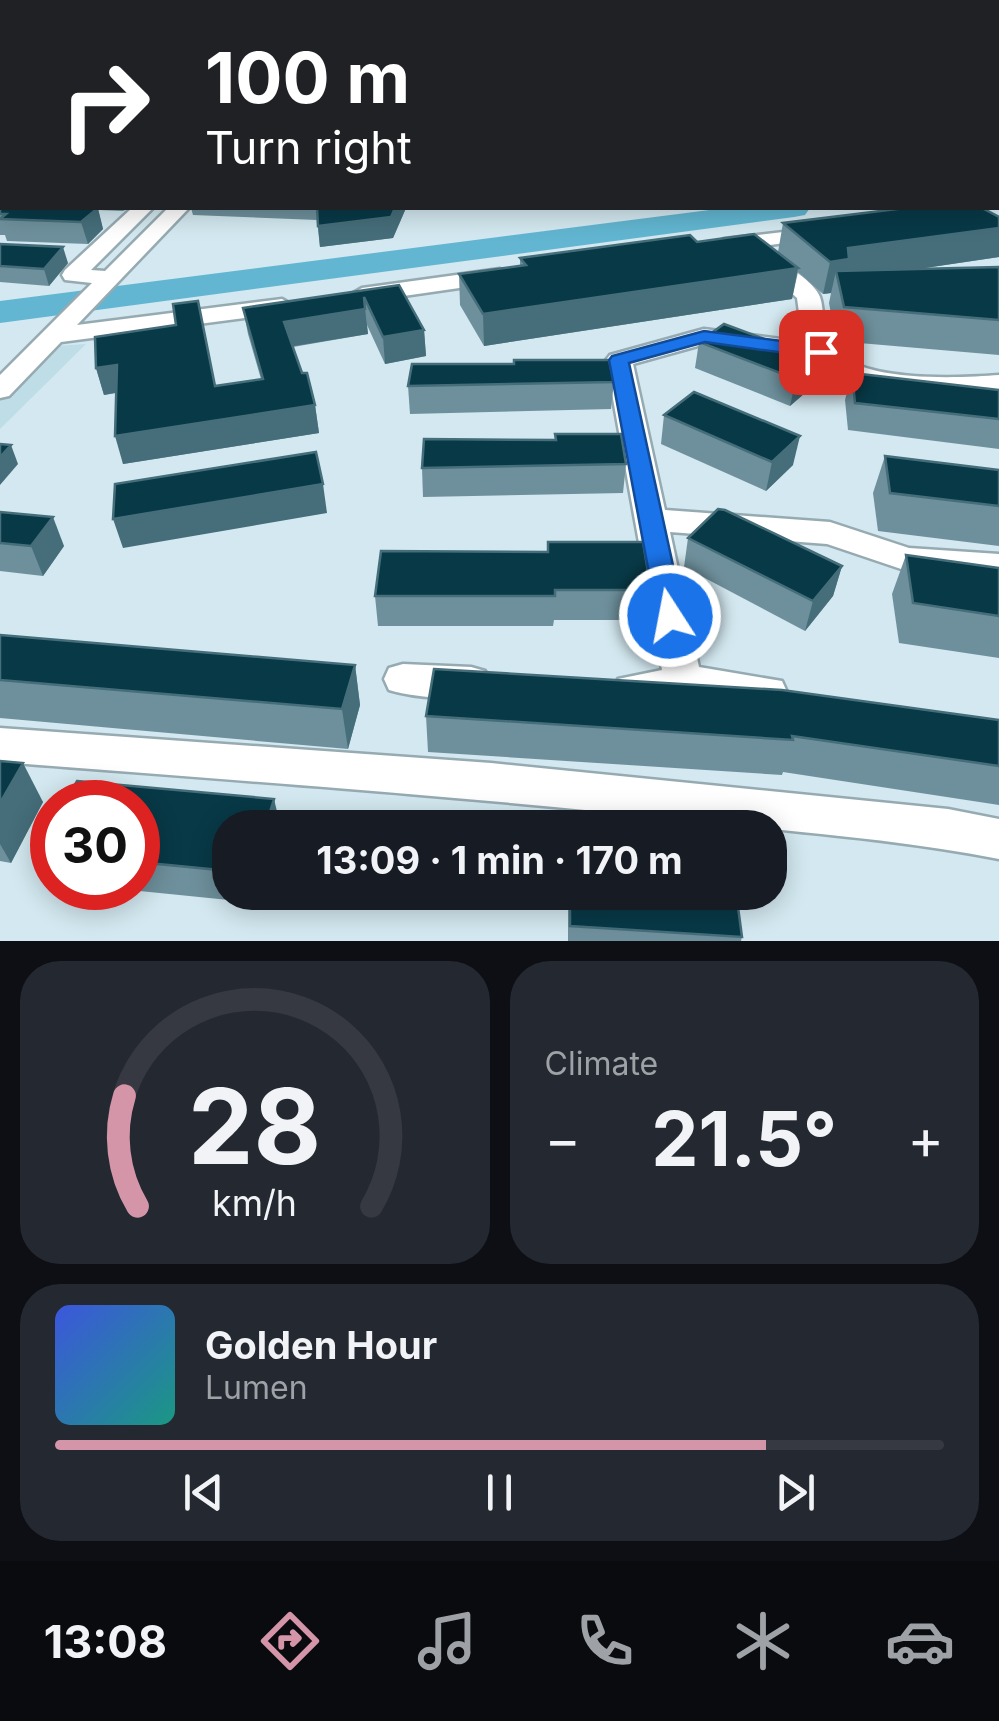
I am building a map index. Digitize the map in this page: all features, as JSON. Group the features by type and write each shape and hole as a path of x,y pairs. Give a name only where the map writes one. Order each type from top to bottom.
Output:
{"street":[{"path":"0,390 177,210"},
{"path":"103,283 73,276 136,214"},
{"path":"94,219 136,214"},
{"path":"700,248 842,232"},
{"path":"744,242 808,296 815,341 821,352 842,367 873,378 999,383"},
{"path":"58,253 94,255"},
{"path":"340,298 531,272"},
{"path":"58,332 300,304"},
{"path":"683,680 619,360 704,336 821,352"},
{"path":"651,520 830,533 908,558 999,566"},
{"path":"403,679 516,684"},
{"path":"590,688 646,690 683,680 801,697"},
{"path":"0,745 491,781 929,827 999,839"}],"shaded area":[{"path":"86,344 0,429 0,373 25,348"}],"building":[{"path":"0,210 96,210 81,222 0,219 6,214 0,214"},
{"path":"317,210 394,210 391,217 318,226"},
{"path":"889,210 986,210 999,217 999,228 848,248 849,259 830,262 783,223"},
{"path":"754,234 798,268 483,314 459,274 526,265 520,258 690,235 697,242"},
{"path":"0,244 63,247 44,269 0,266"},
{"path":"999,267 999,320 844,307 836,271"},
{"path":"399,285 424,330 383,337 364,297 365,309 284,322 302,373 307,373 315,405 115,436 117,365 96,368 95,337 176,325 173,304 198,301 215,386 263,379 243,308"},
{"path":"724,324 819,359 796,379 699,342"},
{"path":"514,360 609,360 614,382 408,386 412,364 514,364"},
{"path":"852,373 999,390 999,419 855,403"},
{"path":"694,392 800,436 772,462 664,415"},
{"path":"555,434 621,434 626,464 422,468 424,439 556,440"},
{"path":"0,444 11,445 0,457"},
{"path":"316,452 323,484 113,519 115,484"},
{"path":"885,456 999,470 999,506 890,493"},
{"path":"718,509 842,566 813,601 688,538"},
{"path":"0,512 53,517 31,546 0,543"},
{"path":"548,542 643,542 651,590 555,590 555,596 375,596 381,551 548,552"},
{"path":"906,555 999,568 999,616 913,603"},
{"path":"0,635 355,665 342,709 0,680"},
{"path":"434,669 782,690 999,720 999,766 792,736 793,740 426,716"},
{"path":"0,761 23,763 0,803"},
{"path":"160,789 274,799 271,810 212,810 212,869 160,864"},
{"path":"570,910 738,910 742,937 570,926"}],"waterway":[{"path":"0,312 779,210"}],"route":[{"path":"670,616 619,360 704,336 821,352"}]}
